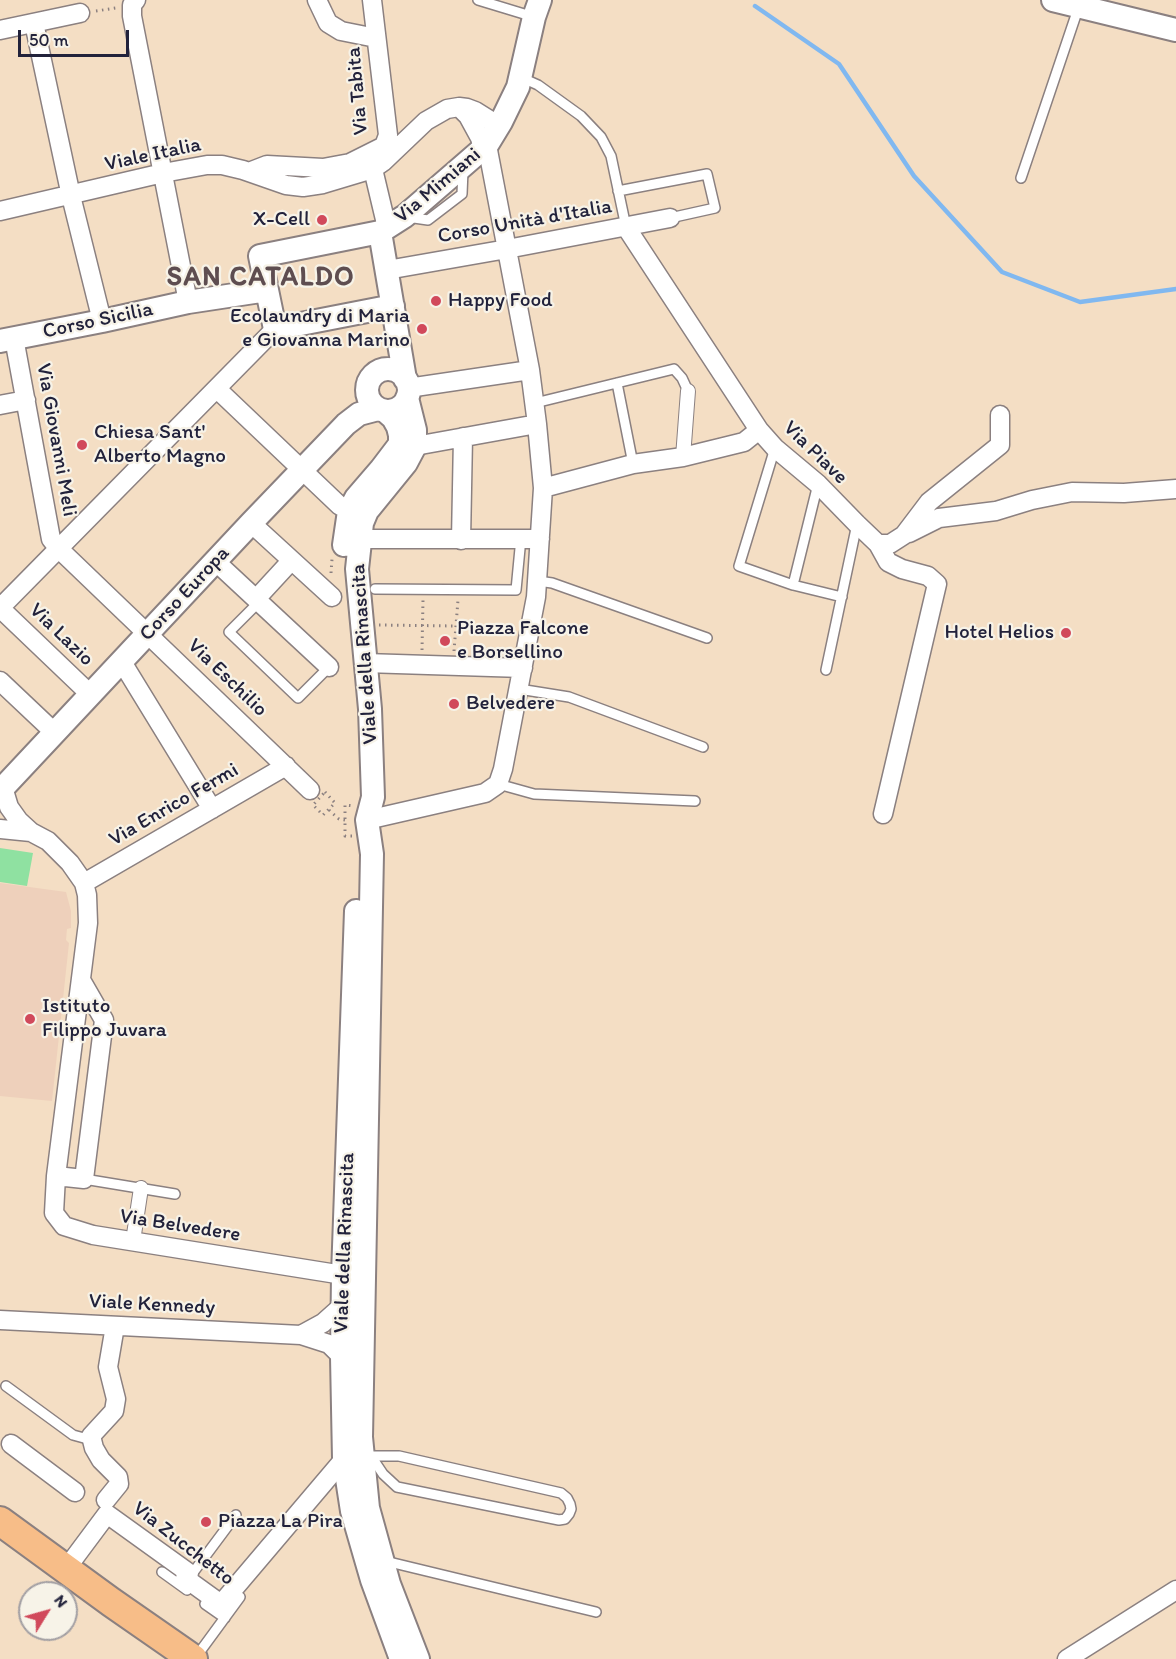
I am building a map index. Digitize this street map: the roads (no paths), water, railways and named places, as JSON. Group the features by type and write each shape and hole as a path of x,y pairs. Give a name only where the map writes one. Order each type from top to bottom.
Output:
{"main road":[{"path":"0,1521 194,1659"}],"street":[{"path":"317,0 328,23 341,31 376,38"},
{"name":"Via Tabita","path":"249,172 267,165 323,168 350,163 384,146 388,135 372,0"},
{"path":"1053,0 1176,30"},
{"path":"134,3 132,16 188,302"},
{"name":"Via Mimiani","path":"390,226 485,147 501,122 518,87 537,8"},
{"path":"0,30 80,13"},
{"path":"34,23 71,196 102,321"},
{"path":"459,107 475,111 491,121 501,122"},
{"path":"367,820 485,793 498,784 519,689 538,581 543,488 531,370 485,147 468,116 459,107"},
{"name":"Viale Italia","path":"0,211 207,165 222,165 286,185 303,187 343,180 374,169 426,121 438,113 459,107"},
{"path":"374,169 390,226 387,270 402,378 415,430 415,446 537,424"},
{"name":"Corso Unità d'Italia","path":"387,270 670,218"},
{"path":"275,329 260,256 390,226"},
{"name":"Via Piave","path":"626,227 759,430 818,484 878,544 888,562 928,576 937,584 884,814"},
{"name":"Corso Sicilia","path":"7,340 188,302 267,290"},
{"path":"0,608 275,329 393,306"},
{"name":"Via Giovanni Meli","path":"7,340 26,400 51,539 58,548"},
{"path":"402,378 398,408 382,410 369,399 368,385 375,374 381,370 402,378 531,370"},
{"path":"217,389 340,506"},
{"path":"683,457 688,391"},
{"path":"0,405 26,400"},
{"name":"Corso Europa","path":"2,789 251,523 353,419 360,414 382,410"},
{"name":"Viale della Rinascita","path":"382,410 393,418 398,427 400,444 356,498 349,512 344,538 344,607 357,729 359,800 367,820 372,854 361,1437 352,1511 372,1580 401,1659"},
{"path":"904,535 929,502 1000,445 1000,415"},
{"path":"543,488 633,464 683,457 744,442 759,430"},
{"path":"461,540 463,437"},
{"name":"Viale della Rinascita","path":"415,446 406,463 367,511 362,523 357,569 370,710 373,797 358,853 342,1357 368,1508 389,1584 418,1659"},
{"path":"878,544 890,544 939,518 996,511 1032,500 1072,492 1124,493 1176,489"},
{"path":"251,523 332,597"},
{"path":"360,539 540,539"},
{"name":"Via Eschilio","path":"58,548 316,795"},
{"path":"215,561 329,667"},
{"path":"258,600 291,561"},
{"name":"Via Lazio","path":"0,608 91,695"},
{"path":"122,662 212,809"},
{"path":"365,663 523,668"},
{"path":"0,681 55,734"},
{"name":"Via Enrico Fermi","path":"84,883 286,766"},
{"path":"2,789 9,807 31,832"},
{"path":"0,829 31,832"},
{"name":"Via Belvedere","path":"31,832 48,841 70,863 84,883 87,895 88,923 56,1176 54,1213 64,1226 93,1235 343,1275"},
{"path":"56,1176 84,1179 104,1020 81,980"},
{"path":"133,1241 141,1188"},
{"path":"301,1335 323,1323 342,1306"},
{"name":"Viale Kennedy","path":"0,1320 301,1335 328,1344 342,1357"},
{"path":"106,1500 119,1484 118,1477 101,1460 94,1448 91,1436 114,1411 116,1399 108,1368 115,1326"},
{"path":"11,1444 75,1492"},
{"name":"Via Zucchetto","path":"66,1569 107,1514 189,1573 185,1578 221,1604 359,1457"},
{"path":"1067,1659 1176,1590"}],"lane":[{"path":"478,0 537,8"},
{"path":"1021,178 1078,6"},
{"path":"520,77 538,85 581,116 601,137 611,156 626,227"},
{"path":"618,191 707,174 715,208 670,218"},
{"path":"535,403 674,369 682,378 688,391"},
{"path":"617,383 633,464"},
{"path":"775,447 740,566 793,585 842,597"},
{"path":"793,585 818,484"},
{"path":"826,670 857,524"},
{"path":"375,589 516,590 521,538"},
{"path":"538,581 552,583 707,638"},
{"path":"258,600 230,632 298,699 329,667"},
{"path":"519,689 568,697 703,747"},
{"path":"498,784 534,794 695,801"},
{"path":"84,1179 175,1194"},
{"path":"6,1386 73,1435 84,1438 91,1436"},
{"path":"399,1456 561,1493 567,1498 571,1509 565,1519 559,1521 397,1487 359,1457 399,1456"},
{"path":"189,1573 195,1570 236,1515"},
{"path":"382,1560 596,1612"},
{"path":"162,1572 225,1618"},
{"path":"194,1659 240,1597"}],"waterway":[{"path":"755,6 839,64 914,176 1002,272 1080,302 1176,289"}],"place":[{"name":"X-Cell","path":"322,220"},
{"name":"Happy Food","path":"436,301"},
{"name":"Ecolaundry di Maria e Giovanna Marino","path":"422,329"},
{"name":"Chiesa Sant' Alberto Magno","path":"82,445"},
{"name":"Hotel Helios","path":"1066,633"},
{"name":"Piazza Falcone e Borsellino","path":"445,641"},
{"name":"Belvedere","path":"454,704"},
{"name":"Istituto Filippo Juvara","path":"30,1019"},
{"name":"Piazza La Pira","path":"206,1522"}],"district":[{"name":"SAN CATALDO","path":"261,278"}]}
